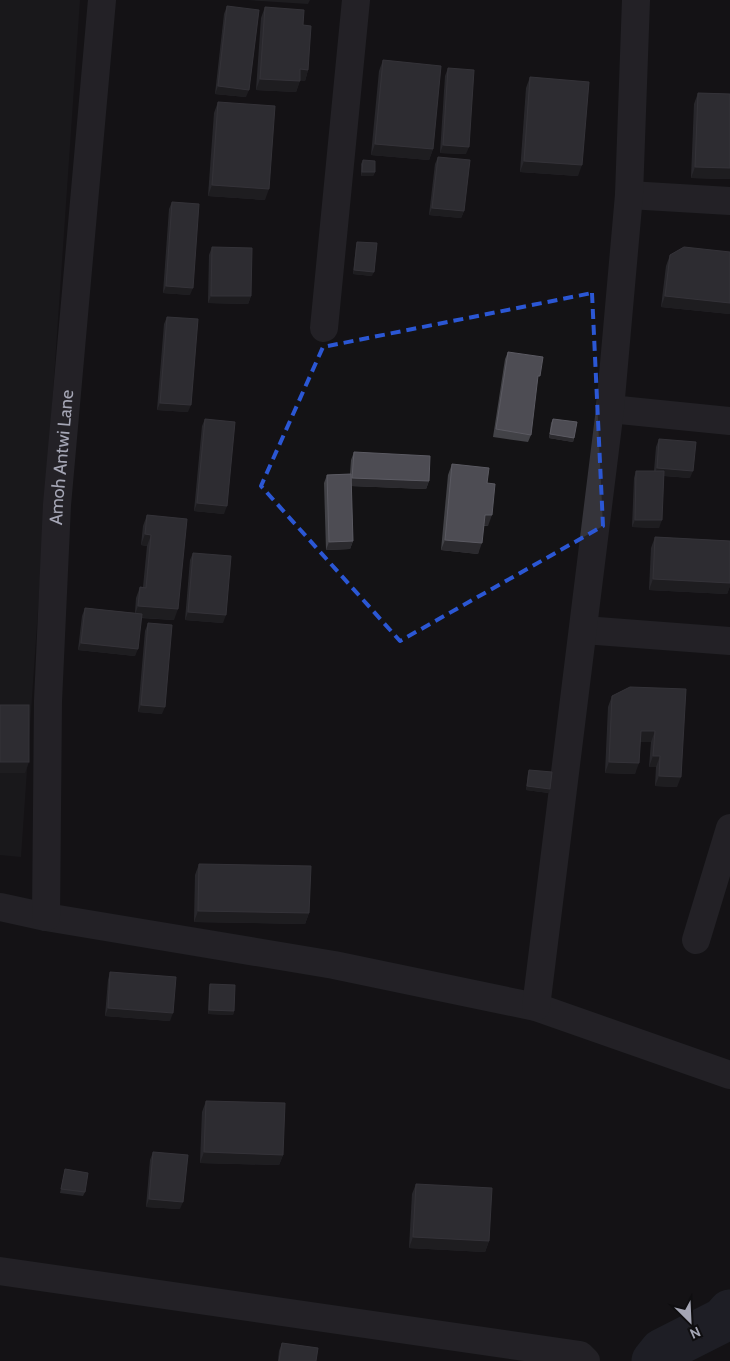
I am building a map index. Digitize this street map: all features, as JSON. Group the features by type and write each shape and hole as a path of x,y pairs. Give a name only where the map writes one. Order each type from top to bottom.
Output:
{"street":[{"name":"Amoh Antwi Lane","path":"46,917 48,701 57,505 102,0"},
{"path":"324,328 356,0"},
{"path":"536,1007 610,409 628,195 636,0"},
{"path":"628,195 730,200"},
{"path":"610,409 730,421"},
{"path":"584,630 730,641"},
{"path":"696,940 730,828"},
{"path":"0,907 46,917 334,965 536,1007 730,1075"},
{"path":"0,1271 580,1356 586,1361"}],"highlighted area":[{"path":"592,293 603,526 400,641 261,486 323,347"}],"shaded area":[{"path":"0,0 80,0 21,857 0,855"}],"building":[{"path":"227,6 259,10 249,90 218,86"},
{"path":"265,7 304,10 303,25 311,26 308,70 300,69 300,81 260,79"},
{"path":"383,60 441,66 433,149 375,144"},
{"path":"448,68 474,70 469,147 443,145"},
{"path":"530,77 589,82 582,165 524,161"},
{"path":"698,93 730,94 730,168 695,167"},
{"path":"218,102 275,106 269,189 212,185"},
{"path":"438,157 470,160 464,211 432,208"},
{"path":"363,160 375,161 375,172 362,172"},
{"path":"172,202 199,204 193,288 166,286"},
{"path":"357,242 377,243 374,272 354,270"},
{"path":"212,247 252,248 251,296 211,296"},
{"path":"684,247 730,252 730,303 665,296 670,255"},
{"path":"167,317 198,319 191,405 160,403"},
{"path":"508,352 543,357 540,376 538,376 531,435 496,429"},
{"path":"205,419 235,422 227,506 197,503"},
{"path":"553,419 577,422 574,438 550,434"},
{"path":"659,439 696,442 693,471 657,468"},
{"path":"354,452 430,456 429,481 352,478"},
{"path":"452,464 489,468 487,483 495,484 492,515 485,515 482,543 445,540"},
{"path":"636,471 664,471 662,520 635,520"},
{"path":"351,474 353,541 329,542 327,475"},
{"path":"147,515 187,519 178,609 138,606 140,587 146,588 151,535 145,534"},
{"path":"655,537 730,541 730,583 653,579"},
{"path":"193,553 231,556 226,615 188,612"},
{"path":"85,608 142,614 138,649 81,643"},
{"path":"148,623 172,625 165,707 141,705"},
{"path":"630,687 686,689 681,777 659,776 660,756 653,756 655,731 641,731 639,763 609,762 612,696"},
{"path":"0,705 29,705 29,762 0,762"},
{"path":"529,770 552,772 550,789 527,786"},
{"path":"199,864 311,866 309,913 198,911"},
{"path":"110,972 176,977 173,1013 108,1008"},
{"path":"210,984 235,985 234,1011 209,1010"},
{"path":"206,1101 285,1103 283,1155 204,1152"},
{"path":"153,1152 188,1155 183,1202 149,1199"},
{"path":"65,1169 88,1173 85,1192 61,1189"},
{"path":"416,1184 492,1188 489,1241 413,1237"},
{"path":"282,1343 318,1348 316,1361 279,1361"}],"waterway":[{"path":"654,1361 662,1351 723,1320 730,1312"}]}
